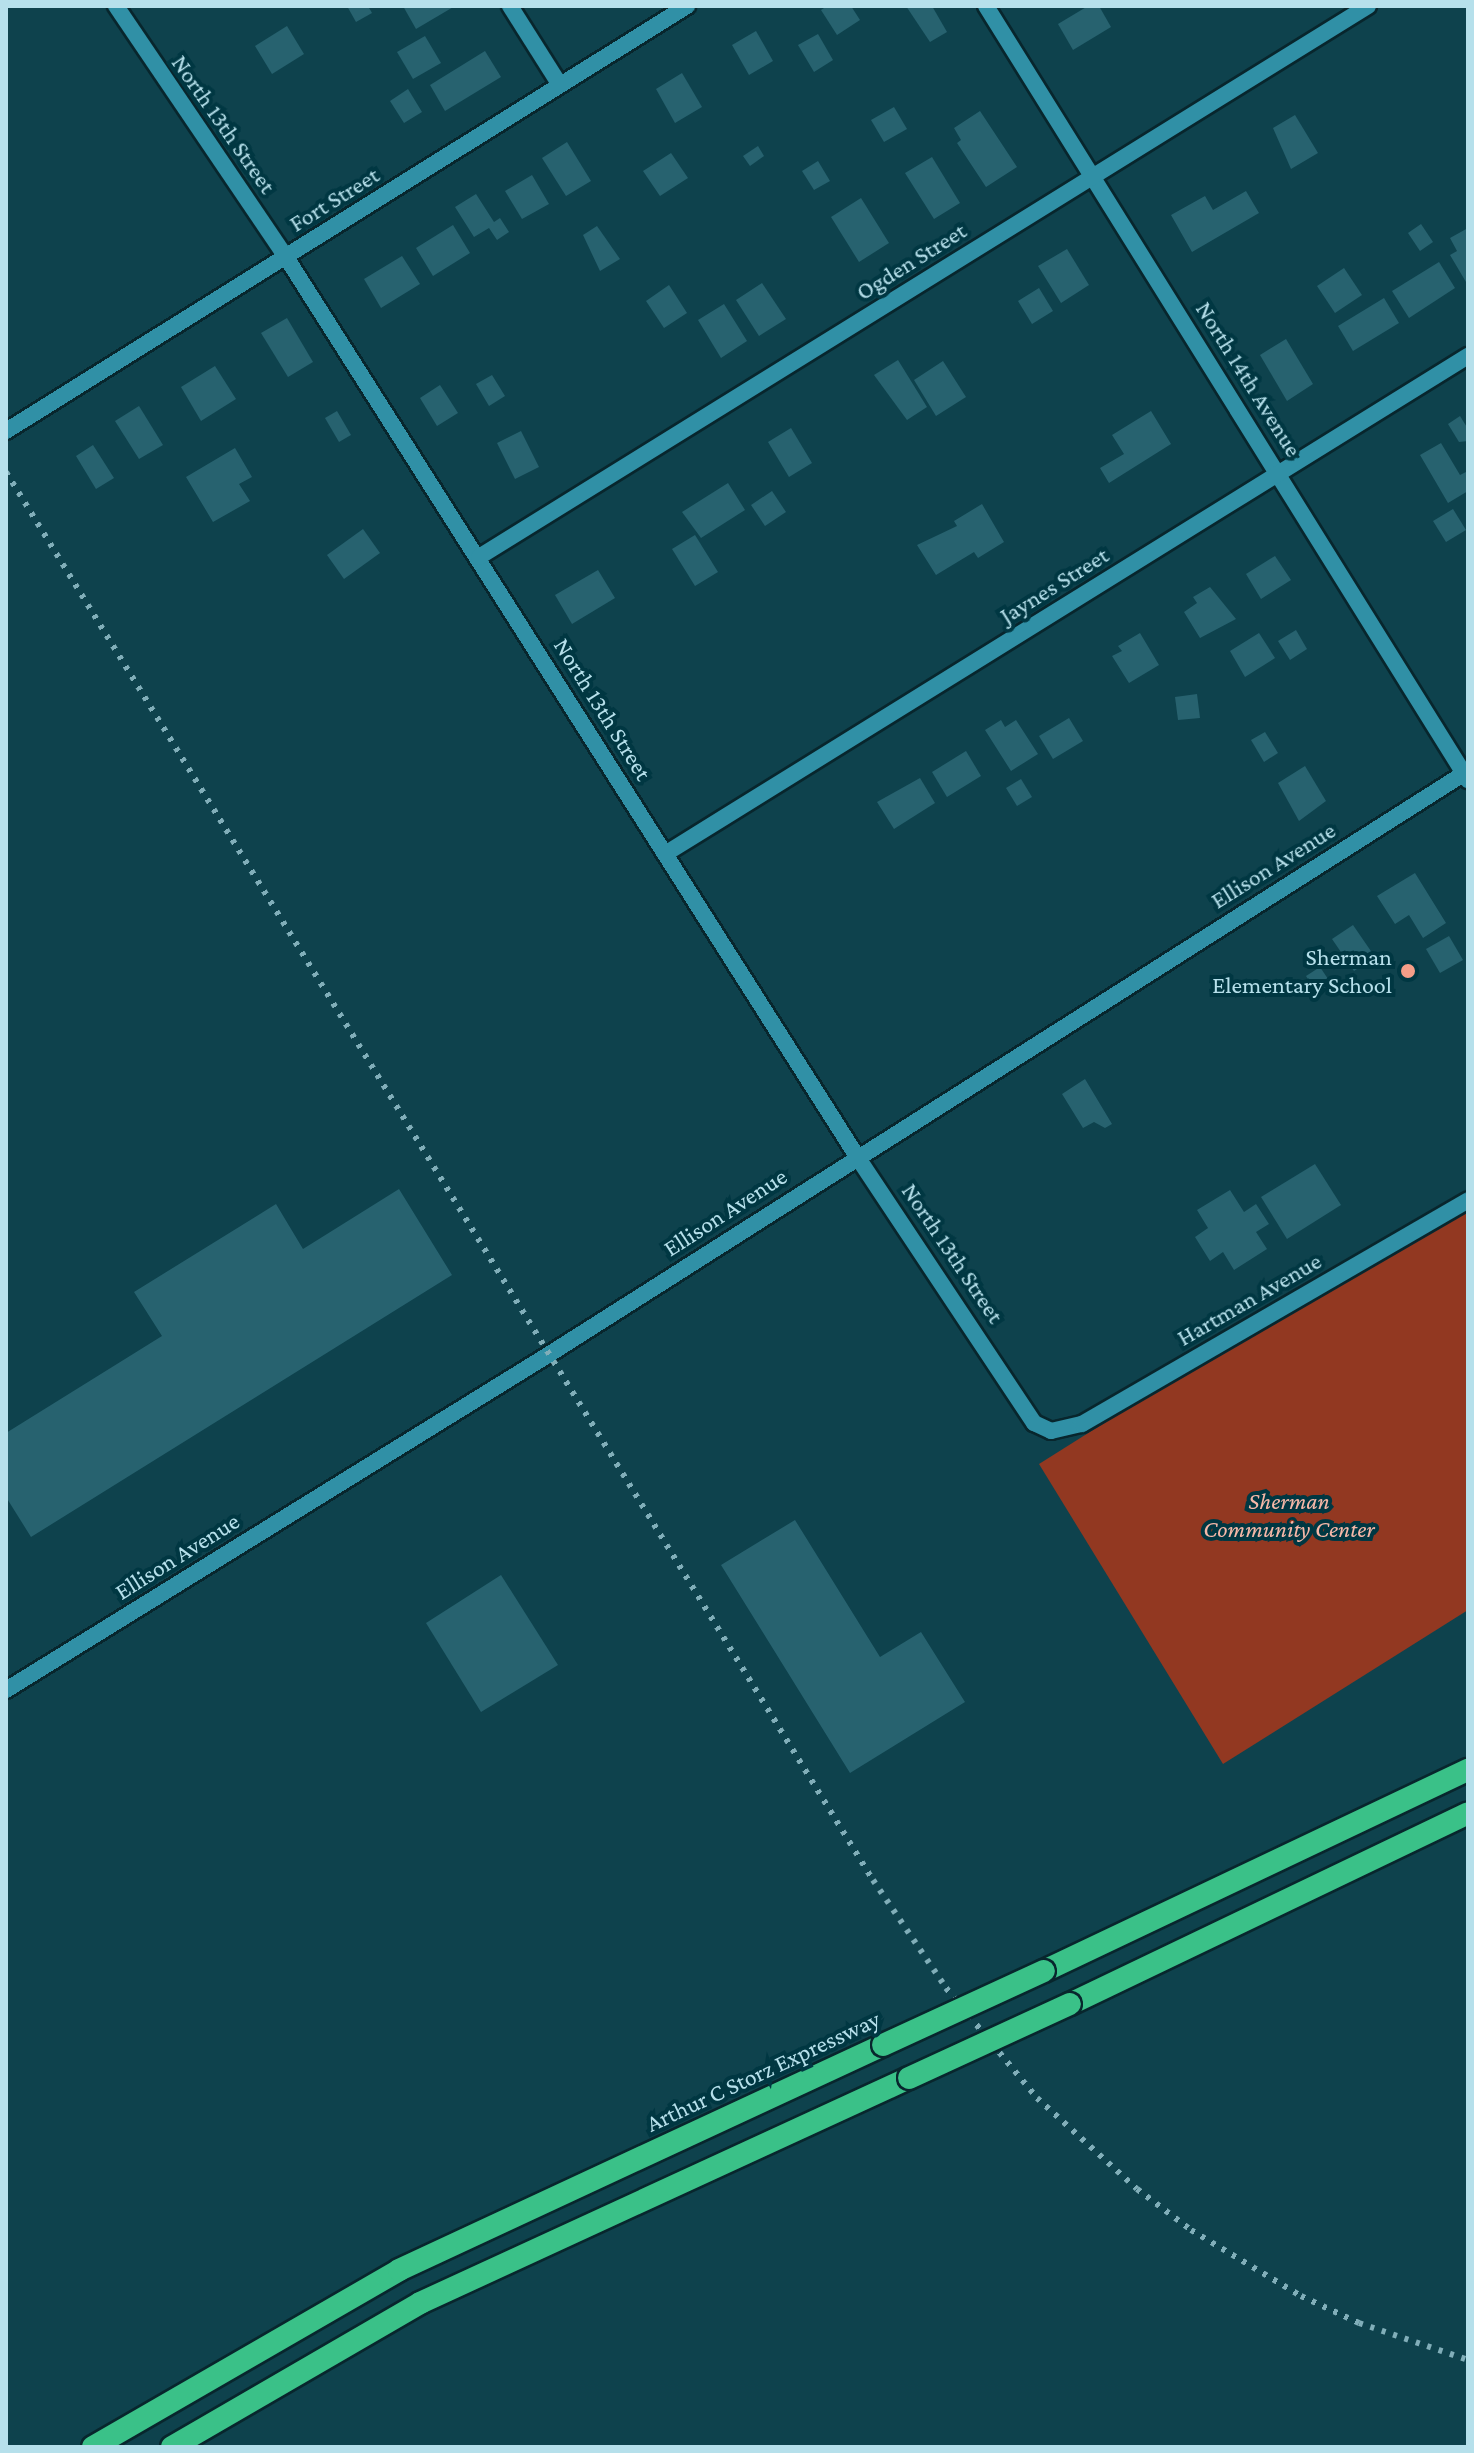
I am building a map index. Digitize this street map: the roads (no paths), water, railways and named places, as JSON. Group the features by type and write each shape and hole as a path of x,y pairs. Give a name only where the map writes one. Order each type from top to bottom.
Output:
{"highway":[{"name":"Arthur C Storz Expressway","path":"93,2447 399,2270 1044,1971 1468,1770"},
{"path":"172,2447 420,2303 1070,2004 1468,1813"}],"street":[{"name":"North 13th Street","path":"116,6 286,257 856,1155 1034,1423 1051,1431"},
{"path":"510,6 560,85"},
{"name":"Fort Street","path":"6,431 687,6"},
{"name":"North 14th Avenue","path":"986,6 1467,775"},
{"name":"Ogden Street","path":"479,557 1368,6"},
{"name":"Jaynes Street","path":"665,854 1468,356"},
{"name":"Ellison Avenue","path":"6,1690 548,1355 856,1155 1467,775"},
{"name":"Hartman Avenue","path":"1051,1431 1082,1424 1468,1200"}],"railway":[{"path":"6,472 873,1880 946,1988 1037,2098 1137,2189 1191,2230 1301,2296 1359,2323 1468,2360"}],"place":[{"name":"Sherman Elementary School","path":"1408,971"}],"park label":[{"name":"Sherman Community Center","path":"1289,1515"}]}
